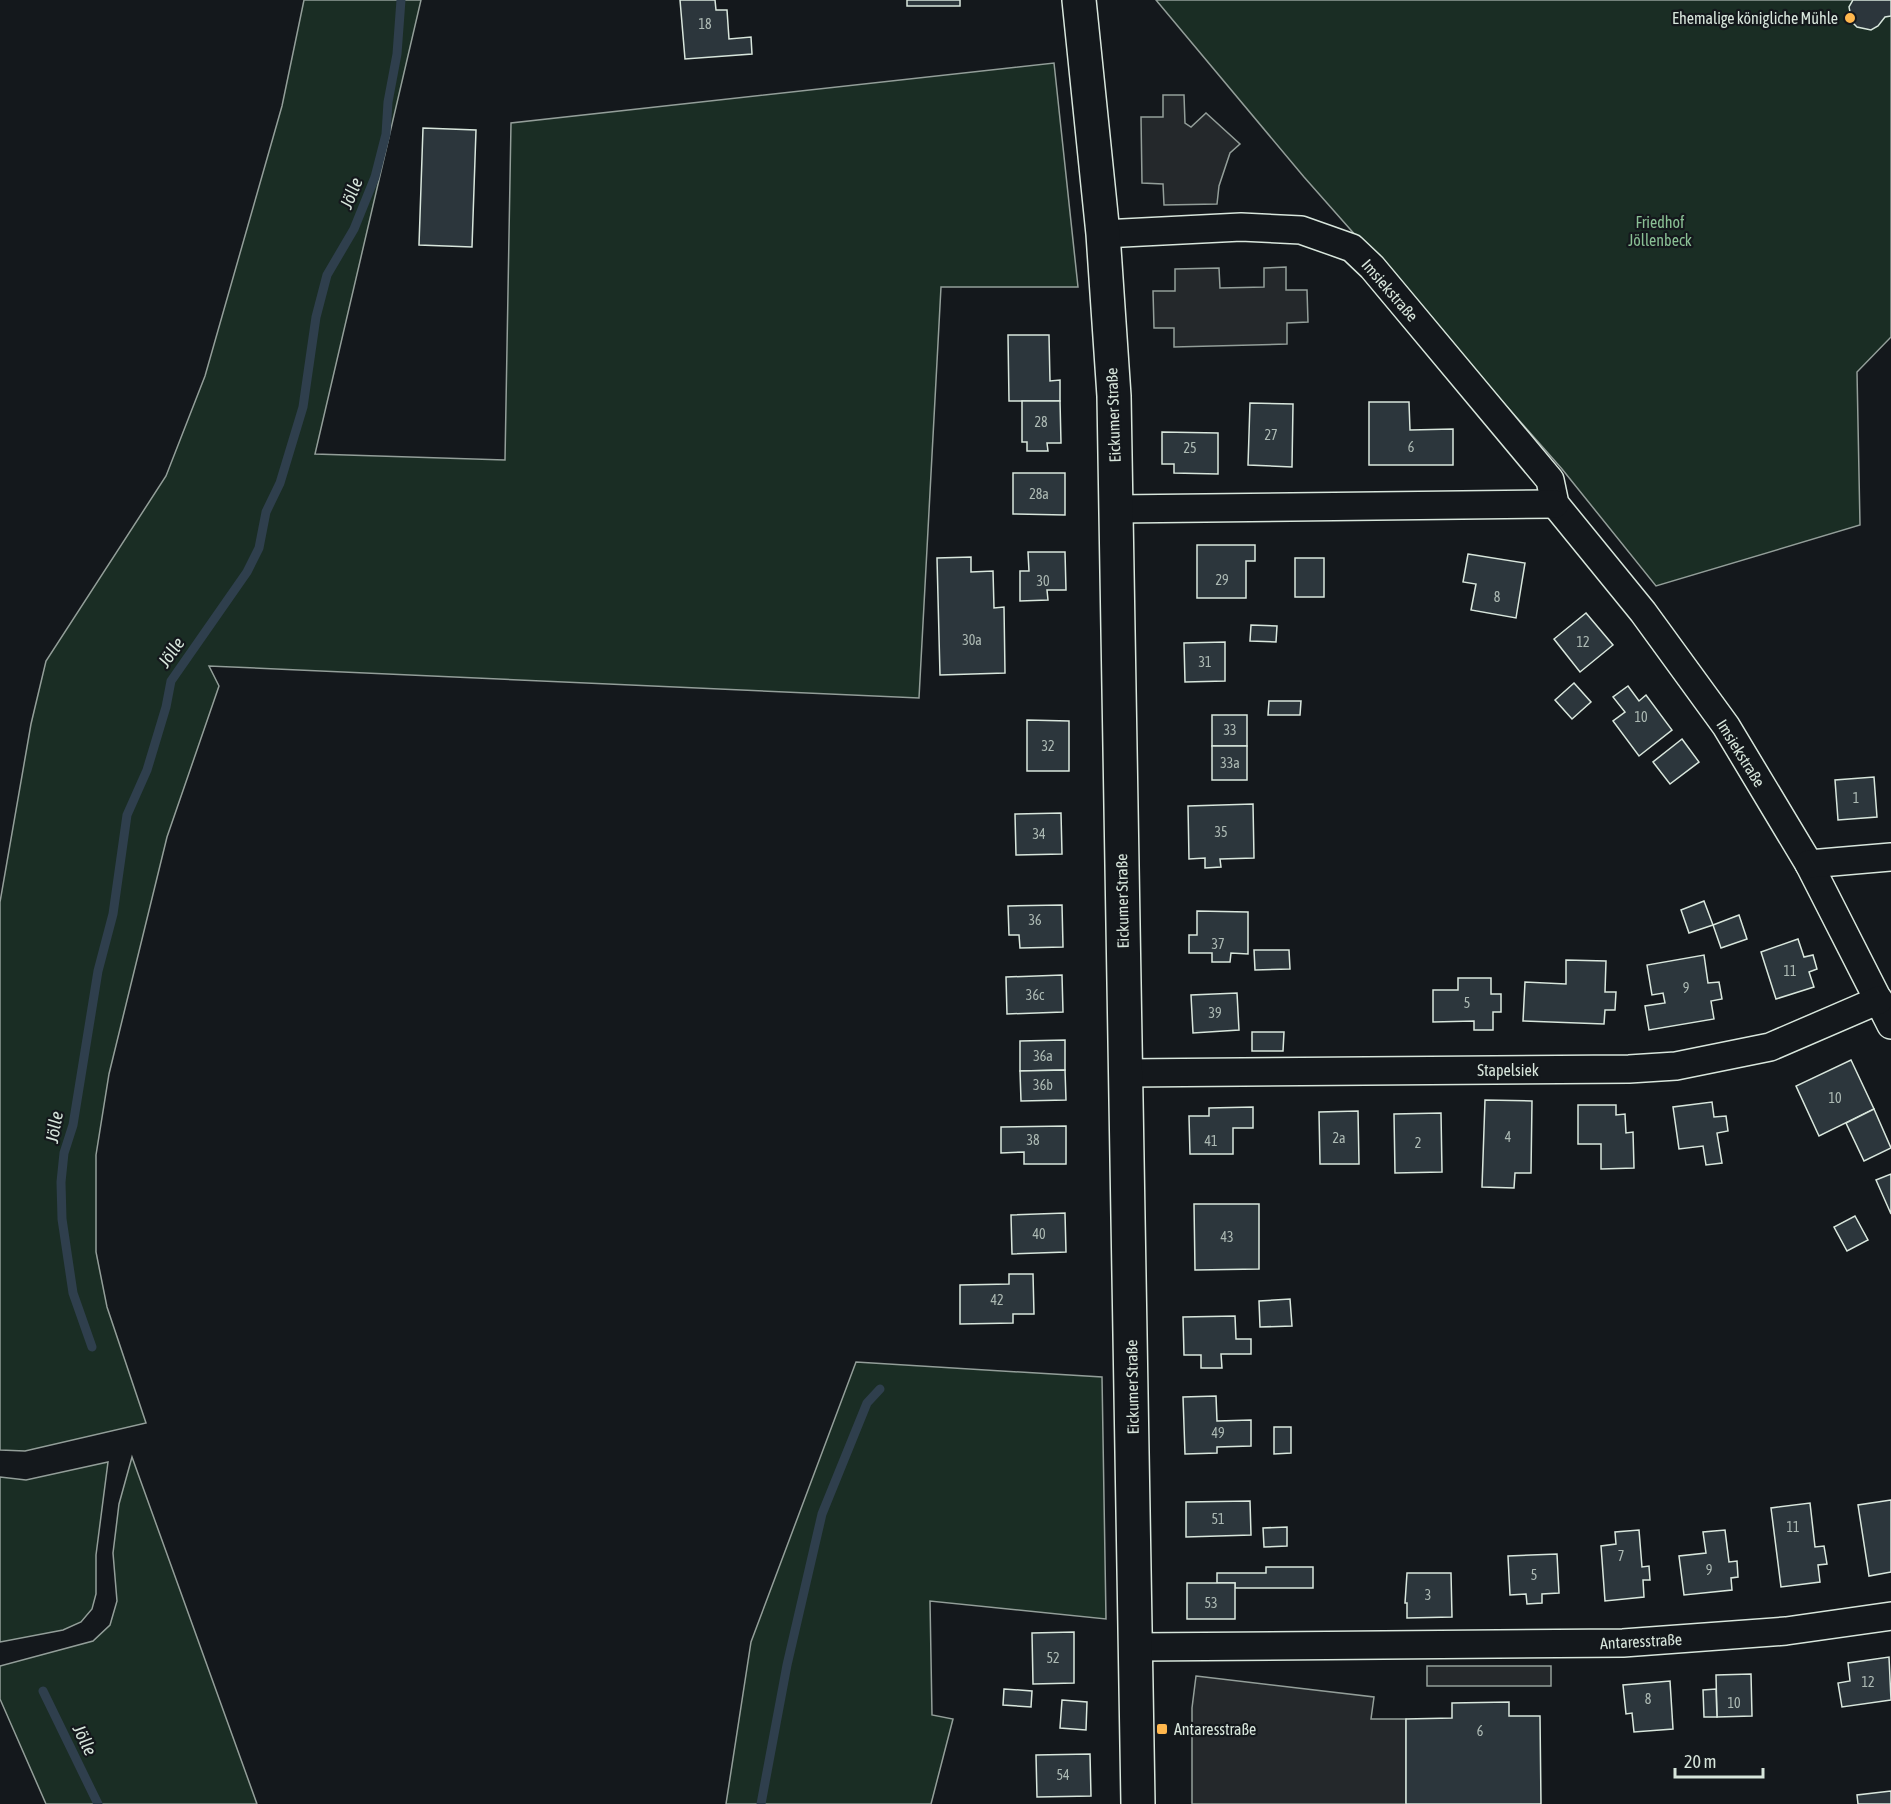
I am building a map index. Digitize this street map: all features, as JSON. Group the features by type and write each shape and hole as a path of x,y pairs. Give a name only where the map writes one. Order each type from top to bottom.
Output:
{"main road":[{"name":"Eickumer Straße","path":"1079,0 1103,234 1114,396 1138,1804"}],"street":[{"name":"Imsiekstraße","path":"1103,234 1283,228 1301,230 1352,248 1372,267 1550,480 1555,504 1643,612 1726,726 1809,864 1891,1025"},
{"path":"1116,509 1555,504"},
{"path":"1809,864 1891,857"},
{"name":"Stapelsiek","path":"1125,1073 1629,1069 1676,1066 1770,1047 1879,1000"},
{"name":"Antaresstraße","path":"1137,1647 1623,1642 1786,1631 1891,1616"}],"green space":[{"path":"304,0 421,0 315,454 505,460 511,123 1054,63 1078,287 941,287 919,698 209,666 219,686 167,837 109,1074 96,1155 96,1252 107,1307 146,1423 25,1451 0,1450 0,902 31,724 46,661 166,476 205,376 282,106"},
{"name":"Friedhof Jöllenbeck","path":"1156,0 1891,0 1891,337 1857,372 1860,525 1656,586 1562,469 1304,177"},
{"path":"856,1362 1102,1377 1106,1619 930,1601 932,1715 953,1719 931,1804 726,1804 751,1642"},
{"path":"132,1457 257,1804 46,1804 0,1699 0,1666 93,1641 110,1625 117,1601 113,1553 119,1504"},
{"path":"108,1462 96,1555 96,1594 92,1609 81,1622 63,1630 0,1642 0,1477 26,1480"}],"shaded area":[{"path":"1163,95 1184,95 1185,123 1191,127 1206,113 1240,144 1230,153 1219,186 1217,204 1164,205 1163,184 1142,183 1141,117 1163,117"},
{"path":"1286,267 1286,290 1307,290 1308,322 1287,323 1287,344 1174,347 1174,328 1154,328 1153,291 1175,291 1175,269 1219,268 1220,288 1264,287 1264,268"},
{"path":"1427,1666 1551,1666 1551,1686 1427,1686"},
{"path":"1196,1676 1374,1697 1371,1719 1406,1719 1406,1804 1192,1804 1192,1708"}],"building":[{"path":"680,0 715,0 716,10 727,10 729,39 751,37 752,54 685,59"},
{"path":"907,0 960,0 960,6 907,6"},
{"path":"1853,0 1891,0 1891,16 1885,17 1878,26 1871,30 1857,27 1852,22 1849,7"},
{"path":"423,128 476,130 472,247 419,245"},
{"path":"1008,335 1049,335 1050,381 1060,380 1060,401 1009,401"},
{"path":"1022,401 1060,401 1061,443 1047,443 1048,451 1027,451 1027,442 1022,442"},
{"path":"1369,402 1409,402 1410,430 1453,429 1453,465 1369,465"},
{"path":"1250,403 1293,404 1292,467 1248,465"},
{"path":"1162,432 1218,433 1218,474 1174,473 1174,464 1162,464"},
{"path":"1013,473 1065,473 1065,515 1013,514"},
{"path":"1197,545 1255,545 1255,561 1246,561 1246,598 1197,598"},
{"path":"1028,552 1065,552 1066,590 1047,590 1048,600 1020,601 1020,571 1029,571"},
{"path":"1468,554 1525,563 1516,618 1471,610 1476,584 1463,582"},
{"path":"971,557 971,572 993,571 994,608 1004,607 1005,673 940,675 937,558"},
{"path":"1295,558 1324,558 1324,597 1295,597"},
{"path":"1586,613 1613,645 1580,672 1554,639"},
{"path":"1251,625 1277,626 1276,642 1250,641"},
{"path":"1225,642 1225,681 1185,682 1184,643"},
{"path":"1574,683 1591,702 1572,719 1555,700"},
{"path":"1628,686 1639,701 1646,695 1672,730 1639,756 1613,721 1625,712 1613,697"},
{"path":"1269,701 1301,701 1300,715 1268,715"},
{"path":"1212,715 1247,715 1247,746 1212,746"},
{"path":"1027,720 1069,721 1069,771 1027,771"},
{"path":"1682,739 1699,762 1670,784 1653,762"},
{"path":"1212,746 1247,746 1247,780 1212,780"},
{"path":"1874,777 1877,817 1838,820 1835,780"},
{"path":"1253,804 1254,858 1220,859 1221,867 1205,868 1205,858 1189,859 1188,806"},
{"path":"1061,813 1062,854 1016,855 1015,814"},
{"path":"1704,901 1713,925 1689,933 1681,910"},
{"path":"1062,905 1063,947 1020,948 1019,935 1009,935 1008,906"},
{"path":"1197,911 1248,912 1248,954 1231,953 1230,962 1212,962 1212,953 1189,953 1189,935 1197,935"},
{"path":"1739,915 1747,939 1721,948 1713,925"},
{"path":"1798,939 1804,957 1813,955 1817,969 1809,972 1814,987 1776,999 1761,952"},
{"path":"1254,950 1289,950 1290,969 1255,970"},
{"path":"1704,955 1708,983 1719,982 1722,999 1711,1001 1714,1019 1649,1030 1645,1006 1665,1003 1663,993 1652,995 1647,965"},
{"path":"1566,960 1606,961 1605,992 1616,992 1615,1010 1605,1010 1604,1024 1523,1021 1525,982 1566,984"},
{"path":"1062,975 1063,1012 1007,1014 1006,977"},
{"path":"1458,978 1491,978 1491,994 1501,994 1501,1012 1493,1012 1493,1030 1474,1030 1474,1021 1433,1022 1433,990 1458,990"},
{"path":"1237,993 1239,1030 1193,1033 1191,995"},
{"path":"1252,1032 1284,1032 1283,1051 1252,1051"},
{"path":"1065,1040 1065,1070 1020,1071 1020,1041"},
{"path":"1851,1060 1874,1109 1819,1136 1796,1086"},
{"path":"1065,1070 1066,1100 1021,1101 1020,1071"},
{"path":"1485,1100 1532,1101 1531,1173 1515,1173 1514,1188 1482,1187"},
{"path":"1712,1102 1714,1117 1726,1116 1728,1131 1717,1133 1722,1163 1706,1165 1703,1146 1679,1149 1673,1107"},
{"path":"1578,1105 1616,1105 1616,1115 1625,1114 1626,1133 1633,1132 1634,1168 1601,1169 1601,1144 1578,1144"},
{"path":"1253,1107 1253,1128 1233,1128 1233,1154 1190,1154 1189,1116 1209,1116 1209,1108"},
{"path":"1874,1109 1891,1148 1864,1161 1846,1123"},
{"path":"1358,1111 1359,1164 1320,1164 1319,1112"},
{"path":"1441,1113 1442,1172 1395,1173 1394,1114"},
{"path":"1066,1126 1066,1164 1024,1164 1024,1152 1001,1153 1001,1127"},
{"path":"1891,1174 1891,1214 1876,1180"},
{"path":"1194,1204 1259,1204 1259,1269 1195,1270"},
{"path":"1065,1213 1066,1252 1012,1254 1011,1215"},
{"path":"1855,1216 1868,1240 1847,1251 1834,1227"},
{"path":"1009,1274 1033,1274 1034,1314 1013,1314 1013,1323 960,1324 960,1285 1009,1284"},
{"path":"1290,1299 1292,1326 1260,1327 1259,1301"},
{"path":"1235,1316 1236,1339 1251,1339 1251,1354 1221,1354 1222,1368 1201,1368 1201,1355 1184,1355 1183,1317"},
{"path":"1216,1396 1217,1421 1251,1420 1251,1446 1217,1447 1217,1453 1185,1454 1183,1397"},
{"path":"1274,1427 1291,1427 1291,1453 1274,1454"},
{"path":"1891,1500 1891,1572 1869,1576 1858,1505"},
{"path":"1250,1501 1251,1535 1186,1537 1186,1502"},
{"path":"1810,1503 1815,1547 1824,1546 1827,1564 1818,1565 1820,1582 1781,1587 1771,1508"},
{"path":"1287,1527 1287,1546 1264,1547 1263,1528"},
{"path":"1639,1530 1642,1567 1649,1566 1650,1580 1643,1580 1644,1597 1605,1601 1601,1546 1616,1544 1615,1532"},
{"path":"1725,1530 1729,1562 1737,1561 1738,1577 1731,1578 1732,1590 1684,1595 1679,1556 1706,1553 1703,1532"},
{"path":"1557,1554 1559,1593 1542,1594 1542,1603 1527,1604 1526,1594 1510,1595 1508,1556"},
{"path":"1266,1567 1313,1567 1313,1588 1235,1588 1235,1583 1217,1583 1217,1573 1266,1573"},
{"path":"1407,1573 1451,1573 1452,1617 1407,1618 1407,1603 1405,1603"},
{"path":"1187,1583 1235,1583 1235,1619 1187,1619"},
{"path":"1074,1632 1074,1683 1033,1684 1032,1633"},
{"path":"1889,1657 1891,1700 1842,1707 1838,1683 1850,1681 1848,1663"},
{"path":"1751,1674 1752,1716 1717,1717 1716,1675"},
{"path":"1670,1681 1673,1729 1634,1732 1632,1713 1626,1714 1623,1685"},
{"path":"1004,1689 1032,1691 1031,1707 1003,1705"},
{"path":"1716,1689 1717,1717 1704,1717 1703,1690"},
{"path":"1062,1700 1087,1702 1086,1730 1060,1728"},
{"path":"1509,1702 1509,1716 1540,1716 1541,1804 1406,1804 1406,1719 1452,1718 1452,1703"},
{"path":"1090,1754 1091,1796 1037,1797 1036,1755"},
{"path":"1891,1791 1891,1804 1858,1804 1857,1795"}],"waterway":[{"name":"Jölle","path":"92,1347 73,1293 62,1219 61,1182 64,1153 73,1125 98,971 113,914 127,815 147,770 166,707 171,681 247,572 259,548 266,512 280,483 303,407 316,317 327,275 354,229 375,177 386,134 388,102 397,54 401,0"},
{"path":"761,1804 787,1665 822,1514 867,1403 880,1389"},
{"name":"Jölle","path":"43,1691 98,1804"}],"place":[{"name":"Ehemalige königliche Mühle","path":"1850,18"},
{"name":"Antaresstraße","path":"1162,1729"}]}
